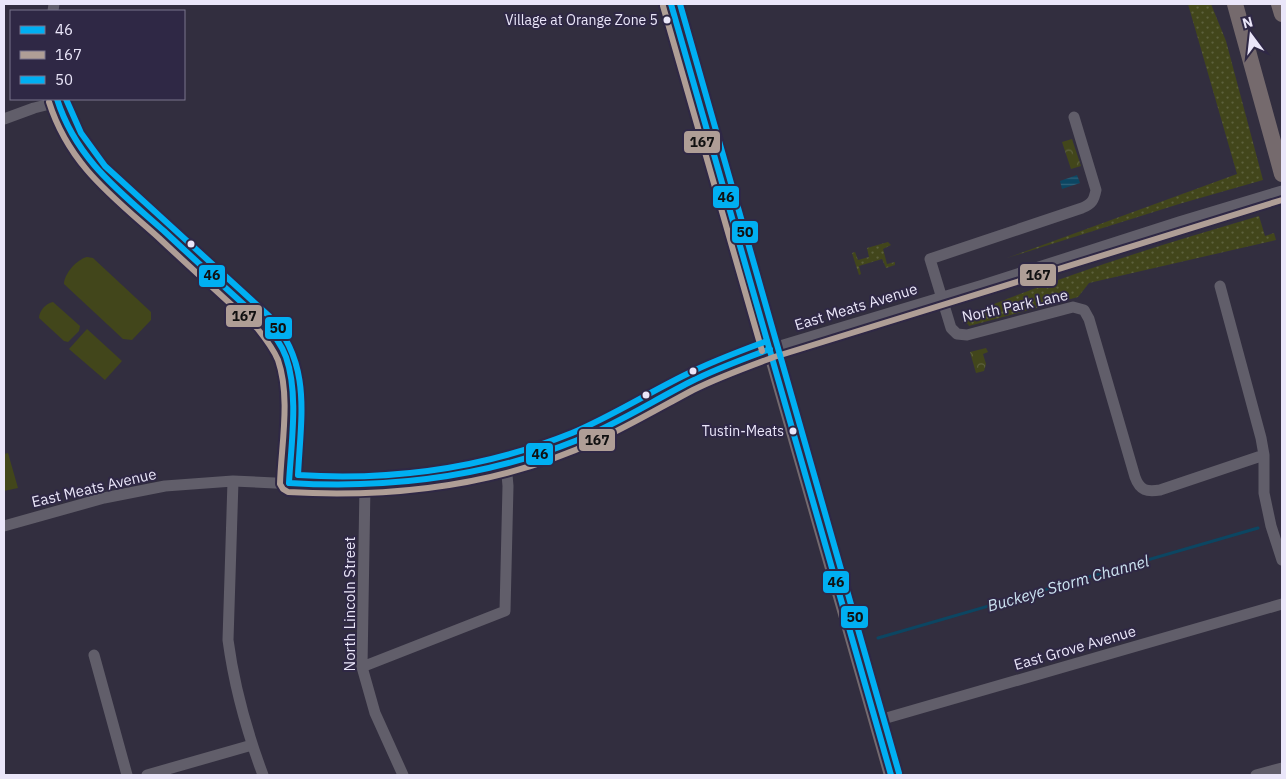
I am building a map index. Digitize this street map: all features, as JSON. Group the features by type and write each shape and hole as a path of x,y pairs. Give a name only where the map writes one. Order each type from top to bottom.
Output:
{"highway":[{"path":"1235,4 1282,174"},
{"path":"1279,4 1282,14"}],"main road":[{"path":"671,4 891,775"}],"street":[{"path":"4,119 57,100 72,137 99,172 263,322 281,345 288,362 292,381 289,483"},
{"name":"North Park Lane","path":"1074,117 1096,190 1090,205 930,259 951,328 957,334 974,333 1074,308 1084,310 1090,319 1135,477 1144,491 1160,490 1264,455"},
{"name":"East Meats Avenue","path":"4,526 135,491 184,484 233,481 365,485 435,480 506,464 551,450 583,437 616,422 699,378 770,349 1282,191"},
{"path":"1220,286 1264,455 1264,493 1271,526 1282,560"},
{"path":"362,668 505,611 508,486 506,464"},
{"path":"233,481 228,640 230,660 252,745 263,775"},
{"name":"North Lincoln Street","path":"365,485 362,668 375,713 403,775"},
{"name":"East Grove Avenue","path":"876,721 1282,604"},
{"path":"94,655 127,775"},
{"path":"147,775 252,745"},
{"path":"1256,775 1282,768"}],"green space":[{"path":"1188,4 1211,4 1226,41 1263,180 1179,204 1007,258 1237,174"},
{"path":"1072,139 1081,166 1071,169 1062,142"},
{"path":"1259,216 1265,236 1274,233 1276,240 1089,283 1078,297 969,326 962,322 964,314 974,312 1080,272"},
{"path":"888,242 891,245 883,249 887,264 895,262 895,265 886,268 882,259 859,266 861,274 859,275 852,253 855,252 858,260 869,257 867,248"},
{"path":"87,257 93,258 151,312 151,320 132,340 123,339 64,284 66,276 72,267"},
{"path":"53,302 80,326 79,331 68,342 64,341 39,318 43,308"},
{"path":"87,329 122,361 105,380 69,349"},
{"path":"986,348 988,352 983,354 986,364 984,371 976,373 970,352"},
{"path":"8,453 18,488 4,491 4,454"}],"water":[{"path":"1077,175 1080,183 1062,189 1060,181"}],"waterway":[{"name":"Buckeye Storm Channel","path":"878,638 1258,528"}],"transit line":[{"name":"46","path":"671,4 891,775"},
{"name":"50","path":"680,4 899,773"},
{"name":"167","path":"663,6 762,351"},
{"name":"46","path":"57,100 65,120 87,157 115,187 263,322 279,343 286,357 292,387 293,420 289,483"},
{"name":"50","path":"66,100 81,133 105,166 269,316 283,334 292,353 301,391 298,475 368,476 403,474 472,463 506,455 572,433 697,369 767,341"},
{"name":"167","path":"49,102 68,144 94,178 257,328 271,347 278,360 284,390 285,406 280,484 288,492 367,493 406,490 445,486 522,469 596,441 703,385 774,357 1282,200"},
{"name":"46","path":"289,483 362,484 398,482 470,472 505,464 540,454 590,435 700,377 770,349"}],"place":[{"name":"Village at Orange Zone 5","path":"667,20"},
{"name":"Tustin-Meats","path":"793,431"}]}
